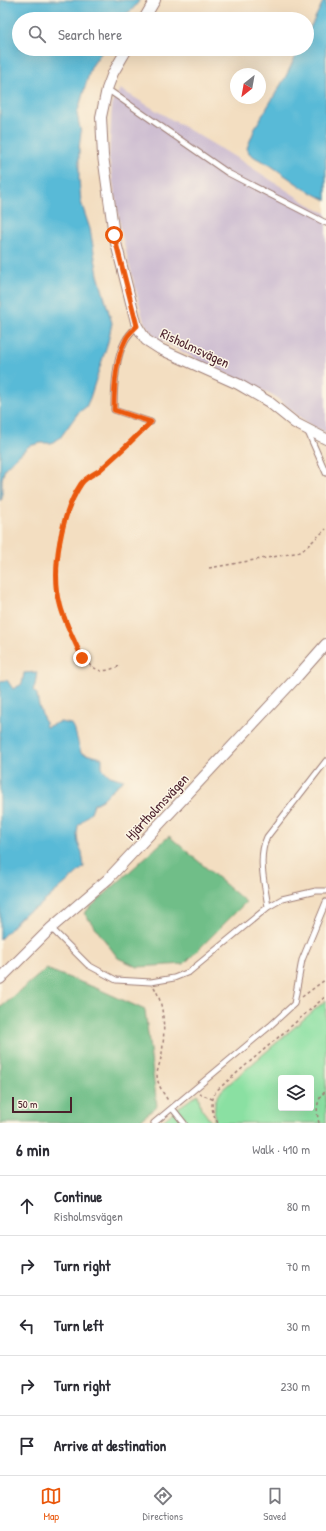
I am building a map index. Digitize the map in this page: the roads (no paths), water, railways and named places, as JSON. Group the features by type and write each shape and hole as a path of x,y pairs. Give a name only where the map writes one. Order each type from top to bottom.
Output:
{"street":[{"path":"148,12 156,0"},
{"name":"Risholmsvägen","path":"123,56 106,89 101,117 103,156 114,235 137,326 146,340 160,349 238,384 269,402 296,423 326,439"},
{"name":"Hjärtholmsvägen","path":"0,979 51,928 108,879 326,644"}],"lane":[{"path":"106,89 228,173 326,223"},
{"path":"137,326 125,340 120,355 114,393 114,410 151,422"},
{"path":"307,429 326,473"},
{"path":"268,907 263,875 263,846 267,837 326,761"},
{"path":"51,928 88,965 116,980 151,982 174,978 189,972 268,907 282,899 316,891 326,891"},
{"path":"154,1123 270,1026 294,1004 302,960 326,902"},
{"path":"172,1108 184,1123"}],"water":[{"path":"0,0 140,0 129,12 12,12 12,56 99,56 91,67 77,114 81,133 79,148 79,179 81,202 90,229 98,275 112,323 108,342 86,407 78,413 60,438 51,443 41,443 29,446 5,468 2,479 2,499 0,501"},
{"path":"324,0 326,0 326,200 303,188 270,165 256,158 249,153 247,148 256,126 286,76 296,56 314,56 314,20"},
{"path":"37,672 33,690 37,694 38,703 46,727 60,722 71,724 75,731 81,753 102,758 102,768 110,776 124,780 102,800 94,804 91,812 78,826 78,843 82,852 84,867 38,907 25,913 0,939 0,681 7,680 13,689 22,684 24,673"}]}
